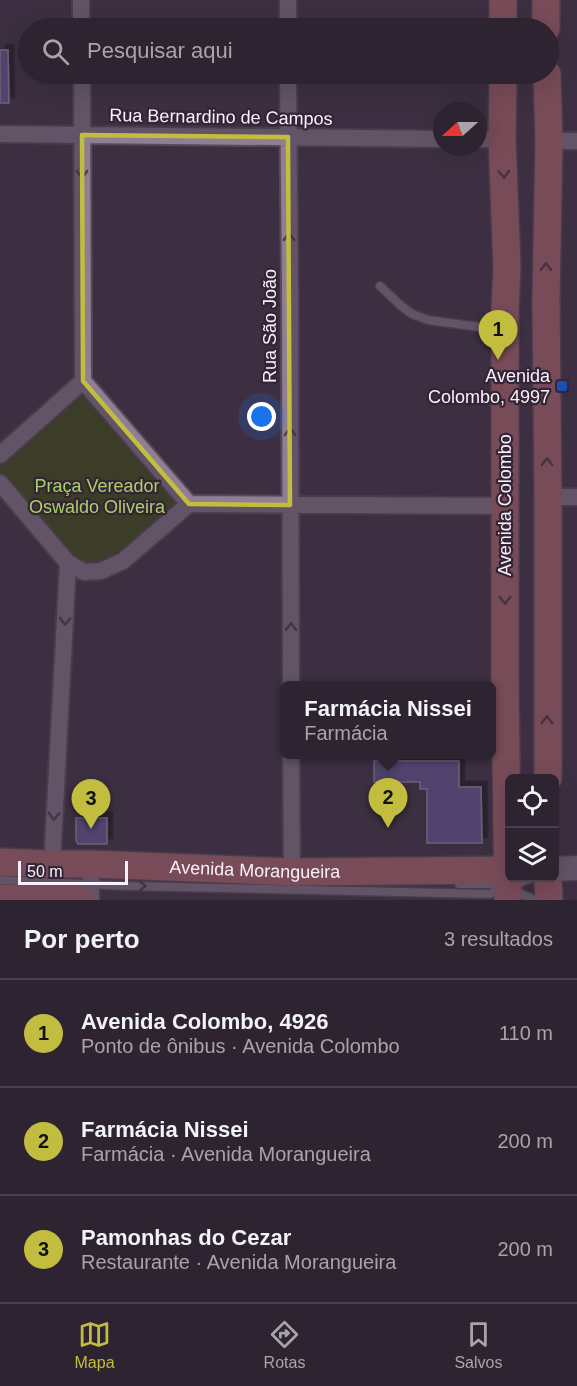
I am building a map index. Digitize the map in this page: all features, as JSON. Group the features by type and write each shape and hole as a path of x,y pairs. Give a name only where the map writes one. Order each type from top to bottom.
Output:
{"main road":[{"path":"503,0 503,18"},
{"path":"546,0 546,18"},
{"name":"Avenida Colombo","path":"501,84 490,139 507,268 505,684 511,828"},
{"path":"547,84 548,774"},
{"path":"507,268 516,283 525,291 546,301"},
{"path":"505,684 547,683"},
{"name":"Avenida Morangueira","path":"0,862 83,879"},
{"path":"559,869 577,868"},
{"name":"Avenida Morangueira","path":"0,898 83,879 292,872 505,881"},
{"path":"549,882 549,900"}],"street":[{"path":"81,0 81,18"},
{"path":"288,0 288,18"},
{"path":"82,84 83,381 189,504"},
{"name":"Rua São João","path":"288,84 291,681"},
{"name":"Rua Bernardino de Campos","path":"0,134 433,139"},
{"path":"549,141 577,141"},
{"path":"0,455 83,381"},
{"path":"0,483 68,563 84,572 101,571 123,561 189,504 506,506"},
{"path":"548,497 577,497"},
{"path":"68,563 83,879"},
{"path":"291,759 292,872"}],"lane":[{"path":"380,286 412,314 428,320 505,331"},
{"path":"0,870 83,879"},
{"path":"185,877 337,881"},
{"path":"0,880 83,879 489,894 511,882"},
{"path":"454,884 505,882"},
{"path":"514,882 535,900"}],"highlighted area":[{"path":"82,135 288,137 290,505 189,504 83,381"}],"green space":[{"name":"Praça Vereador Oswaldo Oliveira","path":"83,381 189,504 123,561 84,572 0,483 0,455"}],"building":[{"path":"0,50 8,50 9,103 0,103"},
{"path":"374,761 459,761 459,787 481,787 482,843 427,843 427,789 420,789 420,782 374,782"},
{"path":"76,818 107,818 107,844 78,844"}],"place":[{"name":"Avenida Colombo, 4926","path":"498,360"},
{"name":"Avenida Colombo, 4997","path":"562,386"},
{"name":"Farmácia Nissei","path":"388,828"},
{"name":"Pamonhas do Cezar","path":"91,829"}]}
